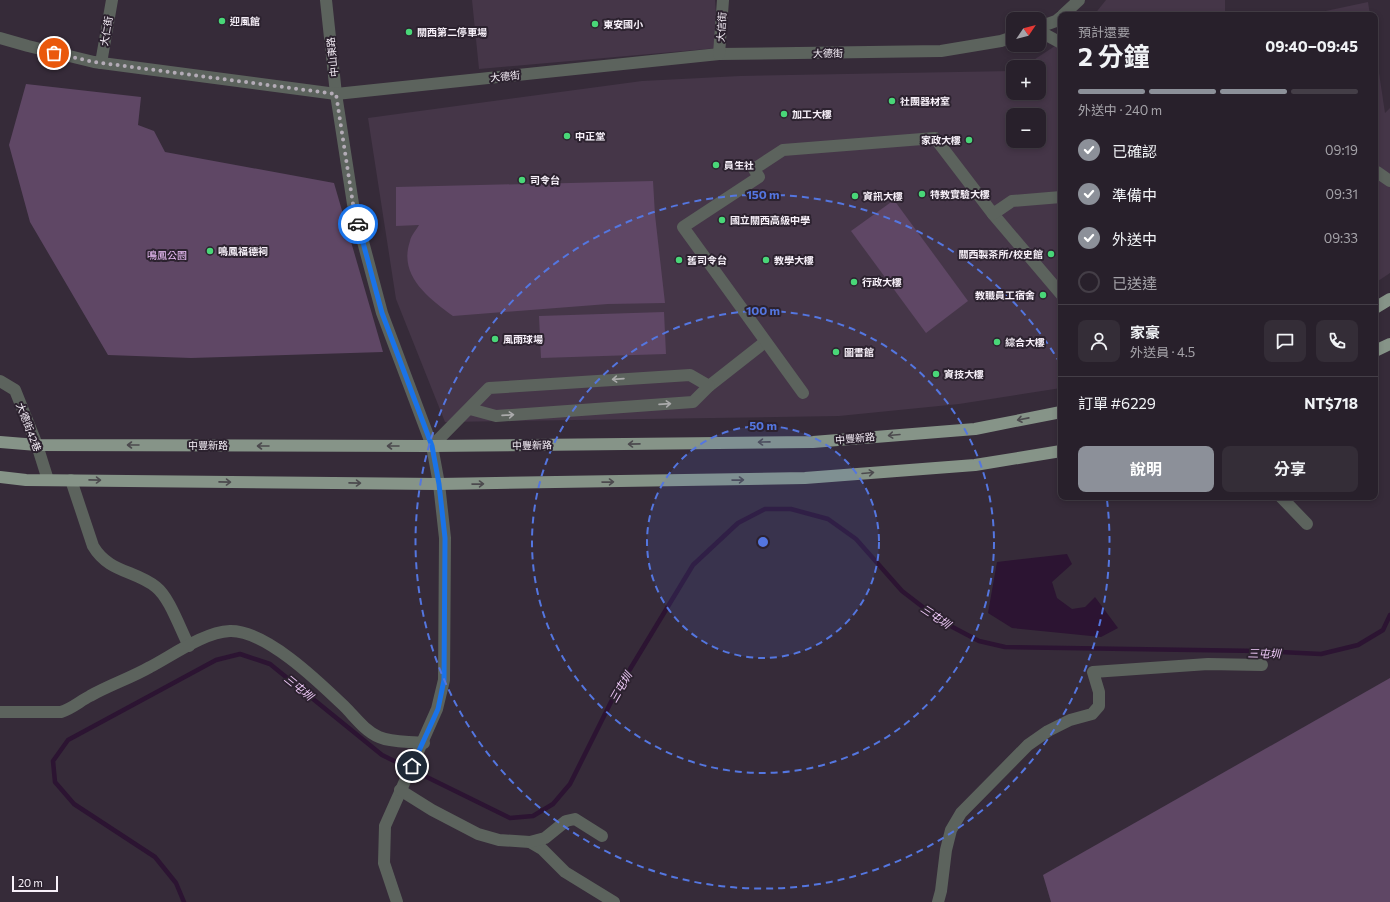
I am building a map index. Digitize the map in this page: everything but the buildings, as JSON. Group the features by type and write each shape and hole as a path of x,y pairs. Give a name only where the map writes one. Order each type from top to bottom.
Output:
{"main road":[{"path":"1378,306 1390,299"},
{"path":"1378,350 1390,344"},
{"name":"中豐新路","path":"0,442 37,445 432,446 813,442 975,428 1058,413"},
{"path":"0,477 48,480 439,484 805,478 975,464 1058,451"}],"street":[{"name":"大仁街","path":"101,63 112,0"},
{"name":"中山東路","path":"326,0 336,94 353,204 382,313 432,446 439,484 445,538 444,680 438,709 385,826 384,863 397,902"},
{"name":"大信街","path":"719,54 723,0"},
{"path":"1066,12 1079,0"},
{"path":"1046,25 1058,19"},
{"path":"1046,35 1058,41"},
{"name":"大德街","path":"0,38 101,63 336,94 719,54 941,51 1006,39"},
{"path":"803,393 683,227 759,177 754,169 782,150 935,138 993,214 1058,290"},
{"path":"1378,173 1390,181"},
{"path":"993,214 1012,201 1058,198"},
{"path":"470,409 496,416 693,402 709,386 765,342"},
{"path":"432,446 489,388 690,374 709,386"},
{"name":"大德街42巷","path":"0,381 15,390 37,445 48,480"},
{"path":"71,480 93,546 98,555 109,563 157,587 165,597 189,646"},
{"path":"1284,500 1307,524"},
{"path":"0,712 61,712 70,709 88,697 150,668 209,636 229,631 248,635 264,642 317,679 371,733 390,740 424,742"},
{"path":"938,902 941,892 946,850 951,830 961,813 1028,745 1048,731 1070,720 1092,714 1099,706 1099,692 1093,672 1208,664 1262,665"},
{"path":"400,790 432,810 478,834 499,840 530,842 545,838 566,821 574,820 602,836"},
{"path":"530,842 542,849 566,872 614,902"}],"shaded area":[{"name":"東安國小","path":"472,0 715,0 718,48 479,69"},
{"path":"1106,0 1225,0 1225,12 1096,12"},
{"path":"1368,2 1370,12 1321,12"},
{"name":"國立關西高級中學","path":"1058,44 1058,388 959,404 839,416 445,422 396,299 368,118 642,81 740,76 1006,71 1006,100 1046,100 1046,60 1034,60"},
{"path":"1378,66 1385,113 1390,108 1390,273 1378,281"},
{"path":"1067,554 1072,564 1052,582 1057,598 1072,609 1085,607 1095,597 1118,628 1101,637 1012,628 988,613 997,562"}],"green space":[{"name":"鳴鳳公園","path":"26,84 141,97 138,125 154,131 165,152 334,183 383,352 191,358 108,355 30,222 9,145"},
{"path":"653,181 655,215 665,303 608,304 453,316 434,302 418,285 408,265 407,254 412,235 419,225 396,226 396,187"},
{"path":"894,200 968,301 926,333 851,231"},
{"path":"664,312 666,354 541,358 539,316"},
{"path":"1390,678 1390,902 1051,902 1043,875"}],"waterway":[{"name":"三屯圳","path":"184,902 176,883 155,857 74,804 55,782 53,761 68,740 216,660 240,654 270,664 382,755 510,818 533,816 553,804 570,784 615,694 693,565 738,523 765,509 791,509 828,519 856,539 902,591 941,621 979,641 1005,647 1259,651 1321,654 1358,645 1383,630 1390,615"}],"way so far":[{"path":"54,53 94,62 336,94 353,204 358,224"}],"place":[{"name":"迎風館","path":"222,21"},
{"name":"東安國小","path":"595,24"},
{"name":"關西第二停車場","path":"409,32"},
{"name":"社團器材室","path":"892,101"},
{"name":"加工大樓","path":"784,114"},
{"name":"中正堂","path":"567,136"},
{"name":"家政大樓","path":"969,140"},
{"name":"員生社","path":"716,165"},
{"name":"司令台","path":"522,180"},
{"name":"特教實驗大樓","path":"922,194"},
{"name":"資訊大樓","path":"855,196"},
{"name":"國立關西高級中學","path":"722,220"},
{"name":"鳴鳳福德祠","path":"210,251"},
{"name":"關西製茶所/校史館","path":"1051,254"},
{"name":"舊司令台","path":"679,260"},
{"name":"教學大樓","path":"766,260"},
{"name":"行政大樓","path":"854,282"},
{"name":"教職員工宿舍","path":"1043,295"},
{"name":"風雨球場","path":"495,339"},
{"name":"綜合大樓","path":"997,342"},
{"name":"圖書館","path":"836,352"},
{"name":"資技大樓","path":"936,374"}],"route":[{"path":"358,224 382,313 432,446 439,484 445,538 444,680 438,709 412,766"}]}
